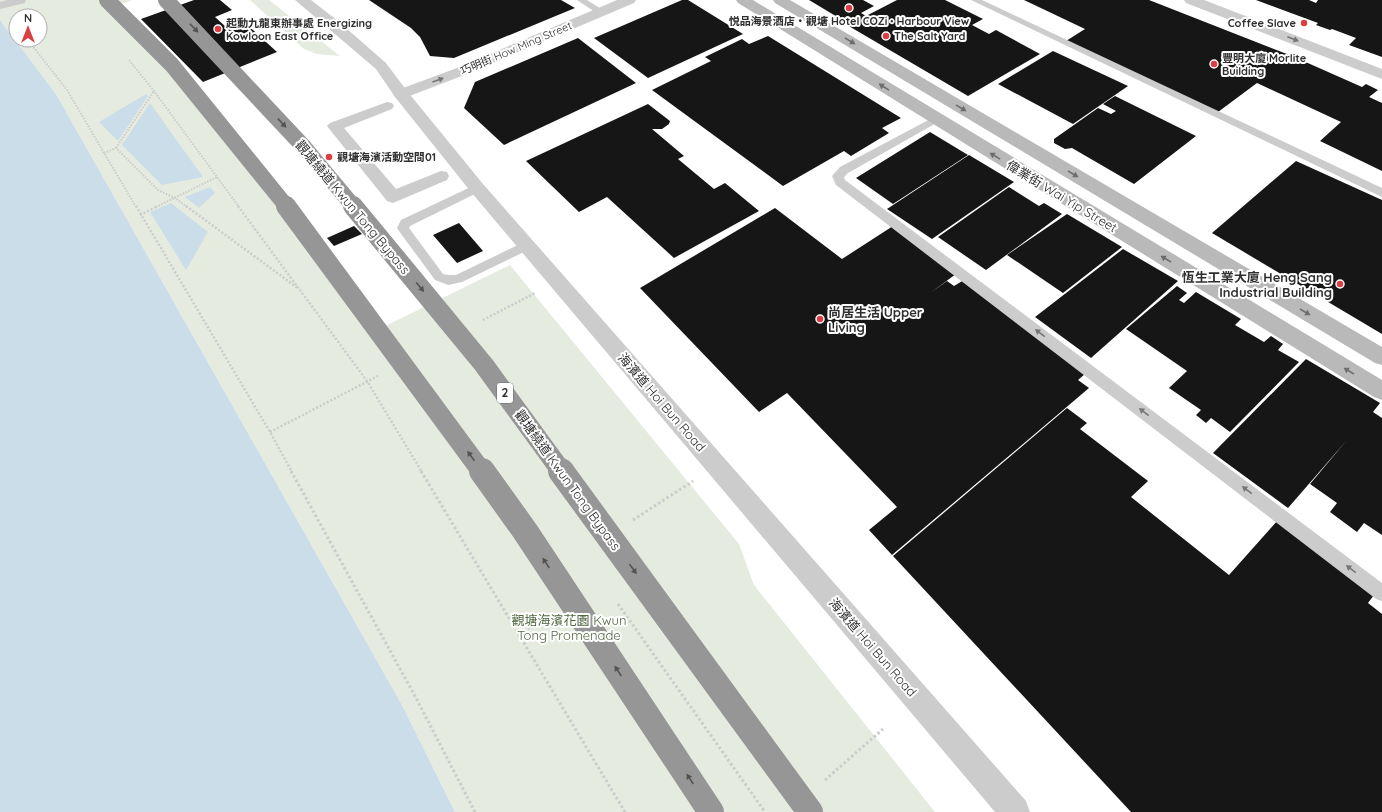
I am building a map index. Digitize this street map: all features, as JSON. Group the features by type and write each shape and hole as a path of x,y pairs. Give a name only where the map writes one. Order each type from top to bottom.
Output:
{"highway":[{"path":"107,0 176,70 274,191 393,349 525,531 711,812"},
{"name":"觀塘繞道 Kwun Tong Bypass","path":"166,0 304,147 484,365 810,812"}],"main road":[{"name":"偉業街 Wai Yip Street","path":"743,0 1382,391"},
{"name":"偉業街 Wai Yip Street","path":"780,0 1382,357"}],"street":[{"path":"2,6 20,0"},
{"name":"海濱道 Hoi Bun Road","path":"302,0 373,58 390,77 394,100 477,188 1015,812"},
{"name":"巧明街 How Ming Street","path":"394,100 629,0"},
{"path":"1191,0 1382,74"},
{"path":"394,100 335,126 393,198 441,176"}],"lane":[{"path":"581,0 601,12"},
{"path":"975,0 1382,193"},
{"path":"936,119 844,170 838,176 840,182 1382,592"},
{"path":"477,188 405,223 403,228 439,277 448,280 458,279 526,246"}],"path":[{"path":"34,48 67,90 270,432 415,696 475,812"},
{"path":"125,55 154,91 367,381 625,812"},
{"path":"104,153 116,148 154,91"},
{"path":"116,148 158,190 174,198 301,291"},
{"path":"140,215 217,177"},
{"path":"627,524 698,478"},
{"path":"824,781 883,729"}],"green space":[{"name":"觀塘海濱花園 Kwun Tong Promenade","path":"0,0 132,0 113,7 213,123 373,332 510,265 739,544 754,585 935,812 455,812 402,705 56,94 21,48 48,48 48,8 8,8 8,31 0,20"},
{"path":"250,0 269,0 340,56 317,54 304,49"}],"water":[{"path":"0,20 8,31 8,48 21,48 56,94 402,705 455,812 0,812"},
{"path":"146,94 148,96 118,141 99,122"},
{"path":"150,103 203,177 162,185 122,145"},
{"path":"210,187 215,193 199,208 185,197"},
{"path":"171,203 208,232 186,270 150,212"}],"building":[{"path":"194,0 220,0 232,10 215,17 226,27 243,21 277,52 203,82 141,19"},
{"path":"369,0 561,0 575,8 454,58 430,56 420,37 411,28"},
{"path":"682,0 688,0 743,34 648,78 594,38"},
{"path":"809,0 863,0 874,6 861,13 866,16 897,0 945,0 983,19 972,25 989,34 996,30 1040,54 968,96 847,25 849,24"},
{"path":"1024,0 1149,0 1292,56 1362,87 1366,84 1378,90 1369,97 1382,103 1382,171 1320,141 1341,122 1257,83 1218,112 1066,41 1085,29"},
{"path":"1256,0 1309,0 1316,3 1318,0 1382,0 1382,57 1349,45 1356,38 1316,25 1318,23"},
{"path":"768,36 901,118 882,128 889,133 851,156 844,151 783,186 652,90 711,61 705,57 742,39 749,44"},
{"path":"578,38 636,83 504,145 464,108 475,82"},
{"path":"1053,51 1128,86 1073,124 998,84"},
{"path":"1115,96 1196,136 1134,184 1072,148 1065,149 1054,143 1054,139 1098,108 1111,114 1116,111 1103,104"},
{"path":"648,104 670,121 669,124 662,129 652,129 684,156 678,159 714,189 725,183 759,211 674,258 607,197 579,212 526,161"},
{"path":"930,132 968,155 893,204 856,178"},
{"path":"969,155 1014,182 932,239 887,209"},
{"name":"恆生工業大廈 Heng Sang Industrial Building","path":"1296,161 1382,200 1382,334 1212,233"},
{"path":"1009,187 1039,206 1044,203 1062,214 986,270 938,237"},
{"path":"775,208 842,259 893,226 956,274 930,293 947,281 954,286 964,280 1085,374 1078,380 1089,388 892,555 869,530 897,507 787,393 759,412 640,288"},
{"path":"1067,214 1122,247 1063,293 1007,255"},
{"path":"459,223 483,251 457,263 433,235"},
{"path":"354,226 362,234 334,246 327,238"},
{"path":"1123,249 1178,281 1091,358 1035,317"},
{"path":"1177,286 1187,293 1179,300 1184,303 1196,292 1241,319 1235,325 1264,342 1271,336 1283,344 1278,350 1299,362 1230,432 1211,418 1206,423 1196,415 1201,410 1169,388 1187,371 1126,329"},
{"path":"1306,359 1380,403 1373,412 1382,418 1382,535 1364,523 1357,532 1330,512 1337,503 1310,484 1347,440 1288,508 1213,453"},
{"path":"1067,408 1087,423 1080,429 1148,481 1131,497 1229,575 1278,520 1374,595 1368,603 1382,614 1382,812 1131,812 893,556"}],"place":[{"name":"悦品海景酒店‧觀塘 Hotel COZi ∙ Harbour View","path":"849,8"},
{"name":"Coffee Slave","path":"1304,23"},
{"name":"起動九龍東辦事處 Energizing Kowloon East Office","path":"218,29"},
{"name":"The Salt Yard","path":"886,36"},
{"name":"豐明大廈 Morlite Building","path":"1214,64"},
{"name":"觀塘海濱活動空間01","path":"329,157"},
{"name":"恆生工業大廈 Heng Sang Industrial Building","path":"1340,284"},
{"name":"尚居生活 Upper Living","path":"820,319"}]}
